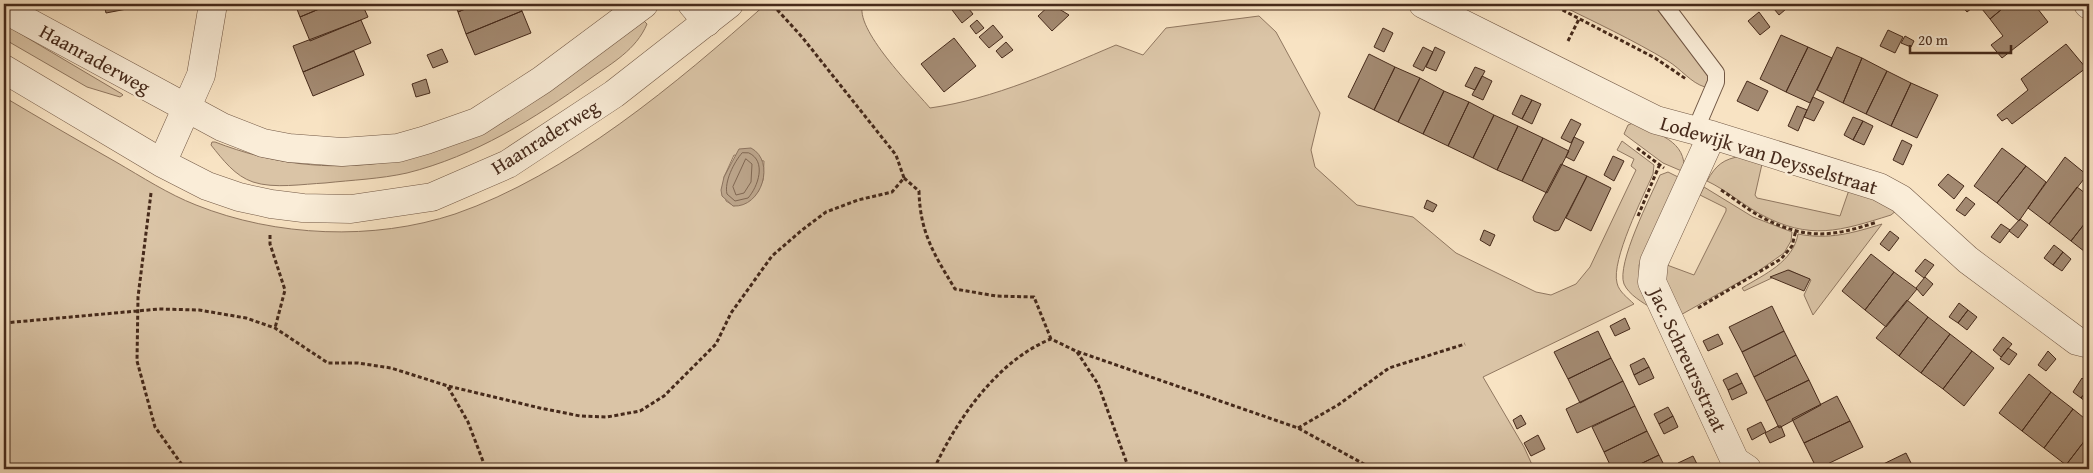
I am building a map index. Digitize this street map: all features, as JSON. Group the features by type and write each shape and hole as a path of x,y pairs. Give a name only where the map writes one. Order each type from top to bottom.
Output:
{"street":[{"path":"162,163 201,75 213,4"},
{"name":"Haanraderweg","path":"4,9 222,127 263,143 289,148 342,152 398,148 477,122 542,80 644,4"},
{"name":"Haanraderweg","path":"4,69 162,163 207,186 239,197 271,204 303,208 351,209 432,197 508,164 614,94 700,13 729,4"},
{"name":"Lodewijk van Deysselstraat","path":"1423,4 1656,120 1879,187 1909,206 1968,260 2077,342 2089,344"},
{"name":"Jac. Schreursstraat","path":"1703,133 1691,180 1651,272 1652,282 1735,461 1747,469"}],"lane":[{"path":"1664,4 1716,73 1716,82 1709,97 1703,133"}],"path":[{"path":"772,4 808,44 896,155 904,178 919,191 920,216 931,250 955,290 996,296 1034,297 1051,339 1076,351 1298,428 1373,469"},
{"path":"1552,4 1655,58 1709,97"},
{"path":"1618,102 1623,137 1660,166 1722,191 1763,218 1796,230 1831,235 1850,231 1896,216 1909,206"},
{"path":"162,163 152,191 138,311 137,360 155,428 185,469"},
{"path":"4,323 138,311 199,310 246,318 276,328 328,363 358,363 391,368 448,386 580,416 607,417 640,411 664,396 716,344 731,314 772,256 826,212 858,200 892,192 904,178"},
{"path":"271,204 270,244 285,290 276,328"},
{"path":"1667,317 1678,319 1722,296 1781,259 1792,246 1796,230"},
{"path":"934,469 972,406 1004,368 1031,347 1051,339"},
{"path":"1298,428 1338,406 1389,368 1465,344"},
{"path":"1076,351 1098,384 1129,469"},
{"path":"448,386 468,422 486,469"},
{"path":"175,469 180,463"}],"shaded area":[{"path":"766,4 863,4 862,15 867,28 876,42 899,73 930,108 954,104 1001,91 1048,74 1116,45 1143,55 1166,28 1259,16 1276,32 1320,113 1311,150 1315,167 1357,205 1413,217 1456,253 1536,292 1551,295 1576,284 1590,267 1636,170 1631,166 1634,159 1617,150 1622,141 1654,165 1653,174 1623,244 1616,273 1620,289 1634,304 1483,377 1524,447 1534,469 4,469 4,97 155,185 196,205 227,216 259,224 325,232 359,231 424,223 455,214 497,197 539,176 620,124 696,65","holes":["734,155 764,161 763,180 758,192 734,206 726,201 724,177"]},
{"path":"1558,4 1653,4 1707,73 1708,80 1705,87 1655,53"},
{"path":"644,21 647,24 630,49 548,108 480,146 432,166 407,173 376,178 325,183 270,185 253,182 235,172 211,145 212,142 215,142 258,156 300,164 343,166 388,162 587,63"},
{"path":"4,24 123,95 120,97 87,87 4,39"},
{"path":"1633,123 1660,135 1676,145 1684,161 1684,172 1663,163 1624,134 1628,125"},
{"path":"1742,156 1762,164 1755,195 1757,198 1840,216 1849,190 1868,196 1897,210 1891,215 1873,221 1840,229 1825,231 1794,228 1760,214 1707,181 1725,161"},
{"path":"1668,172 1682,179 1639,265 1640,282 1653,309 1629,292 1624,284 1623,274 1625,261 1643,213 1660,175"},
{"path":"1704,187 1753,217 1792,232 1791,241 1784,253 1757,272 1677,317 1661,277 1667,265 1694,275 1726,211 1726,208 1700,195"},
{"path":"1882,224 1813,315 1804,295 1811,280 1789,270 1744,291 1742,288 1769,272 1784,260 1795,244 1798,234 1831,236 1851,233"}],"water":[{"path":"751,148 759,154 763,163 762,183 752,200 743,205 733,206 722,196 721,190 724,177 739,149"}],"building":[{"path":"104,4 131,4 132,8 106,13"},
{"path":"295,4 331,4 300,17"},
{"path":"331,4 362,4 368,17 310,41 300,17"},
{"path":"455,4 477,4 458,12"},
{"path":"477,4 519,4 522,11 466,34 458,12"},
{"path":"965,4 973,14 962,23 949,6"},
{"path":"1051,4 1069,15 1052,31 1038,16"},
{"path":"1163,4 1176,4 1172,9"},
{"path":"1770,4 1792,4 1779,15"},
{"path":"1960,4 1977,4 1967,12"},
{"path":"1978,4 2008,4 1990,19"},
{"path":"2008,4 2034,4 2048,22 2002,58 1991,45 2003,36 1990,19"},
{"path":"522,11 531,33 475,55 466,34"},
{"path":"1759,12 1770,27 1760,35 1748,21"},
{"path":"361,20 371,43 303,72 293,46"},
{"path":"977,20 984,28 976,34 970,26"},
{"path":"993,25 1003,37 989,48 979,37"},
{"path":"1383,28 1393,33 1384,52 1374,47"},
{"path":"1888,30 1903,37 1895,53 1880,46"},
{"path":"1781,35 1808,47 1786,92 1760,79"},
{"path":"1905,36 1914,41 1911,47 1901,43"},
{"path":"954,38 976,66 944,92 921,64"},
{"path":"1006,42 1013,50 1002,58 996,51"},
{"path":"2066,44 2086,68 2012,124 2007,118 2002,121 1997,115 2028,90 2021,79"},
{"path":"1423,47 1433,52 1423,71 1413,66"},
{"path":"1435,47 1445,52 1436,71 1426,67"},
{"path":"1808,47 1832,58 1810,103 1786,92"},
{"path":"1837,47 1862,58 1843,103 1817,90"},
{"path":"442,49 448,62 433,68 427,55"},
{"path":"354,51 364,75 313,96 303,72"},
{"path":"1369,54 1395,67 1374,110 1348,97"},
{"path":"1862,58 1887,71 1866,114 1843,103"},
{"path":"1395,67 1420,78 1398,122 1374,110"},
{"path":"1475,67 1485,71 1475,90 1465,86"},
{"path":"1887,71 1911,83 1891,126 1866,114"},
{"path":"1482,76 1492,81 1483,100 1472,95"},
{"path":"1420,78 1444,91 1423,134 1398,122"},
{"path":"426,79 430,93 416,97 412,84"},
{"path":"1747,81 1768,91 1758,111 1737,101"},
{"path":"1911,83 1938,95 1917,138 1891,126"},
{"path":"1444,91 1469,102 1448,146 1423,134"},
{"path":"1521,95 1532,100 1522,119 1512,114"},
{"path":"1813,97 1824,102 1814,121 1804,117"},
{"path":"1532,100 1541,104 1532,124 1522,119"},
{"path":"1469,102 1494,115 1473,158 1448,146"},
{"path":"1797,106 1807,110 1798,131 1788,126"},
{"path":"1494,115 1518,126 1497,170 1473,158"},
{"path":"1853,117 1863,121 1853,140 1844,135"},
{"path":"1571,119 1581,124 1571,143 1561,138"},
{"path":"1863,121 1873,126 1864,145 1853,140"},
{"path":"1518,126 1543,138 1522,181 1497,170"},
{"path":"1574,137 1584,142 1574,161 1566,157"},
{"path":"1543,138 1569,151 1547,193 1522,181"},
{"path":"1902,140 1912,145 1903,165 1893,160"},
{"path":"2002,148 2026,166 1997,203 1974,186"},
{"path":"1613,156 1624,161 1614,181 1604,175"},
{"path":"2065,157 2087,175 2049,224 2028,208"},
{"path":"1561,164 1587,176 1559,230 1555,231 1534,221 1533,217"},
{"path":"2026,166 2046,182 2019,221 1997,203"},
{"path":"1948,174 1964,186 1954,199 1938,185"},
{"path":"1587,176 1611,188 1591,231 1566,218"},
{"path":"2077,187 2089,196 2089,218 2071,241 2049,224"},
{"path":"1966,197 1975,204 1965,216 1956,210"},
{"path":"1427,200 1437,205 1433,212 1424,208"},
{"path":"2089,218 2089,255 2071,241"},
{"path":"2020,219 2028,225 2018,238 2009,231"},
{"path":"2001,224 2010,230 2000,243 1991,237"},
{"path":"1484,230 1495,235 1490,246 1480,240"},
{"path":"1890,231 1899,238 1889,251 1880,244"},
{"path":"2054,245 2063,252 2053,265 2044,258"},
{"path":"2063,252 2071,259 2062,271 2053,265"},
{"path":"1871,254 1894,272 1865,310 1842,291"},
{"path":"1925,259 1934,265 1924,278 1915,271"},
{"path":"1788,270 1810,279 1804,291 1770,277"},
{"path":"1894,272 1917,289 1886,327 1865,310"},
{"path":"1925,277 1933,284 1923,296 1916,288"},
{"path":"1907,300 1928,317 1899,356 1876,338"},
{"path":"1959,303 1968,310 1958,323 1949,317"},
{"path":"1772,306 1784,331 1742,352 1729,327"},
{"path":"1968,310 1977,317 1967,330 1958,323"},
{"path":"1928,317 1950,334 1921,373 1899,356"},
{"path":"1625,318 1630,329 1615,336 1610,326"},
{"path":"1598,331 1611,358 1568,379 1554,352"},
{"path":"1784,331 1796,355 1754,377 1742,352"},
{"path":"1718,334 1723,344 1708,351 1703,341"},
{"path":"1950,334 1972,351 1943,389 1921,373"},
{"path":"2003,337 2012,344 2001,357 1993,350"},
{"path":"2008,348 2017,354 2009,365 2000,359"},
{"path":"1972,351 1994,368 1964,406 1943,389"},
{"path":"2048,351 2056,359 2046,371 2038,365"},
{"path":"1796,355 1809,380 1766,401 1754,377"},
{"path":"1611,358 1623,381 1580,403 1568,379"},
{"path":"1644,358 1649,367 1634,375 1630,365"},
{"path":"1649,367 1654,378 1639,385 1634,375"},
{"path":"1737,373 1742,383 1728,390 1723,380"},
{"path":"2029,374 2051,392 2022,431 1999,413"},
{"path":"2082,378 2089,384 2089,388 2081,398 2073,392"},
{"path":"1809,380 1821,405 1779,428 1766,401"},
{"path":"1623,381 1635,406 1577,433 1566,409"},
{"path":"1742,383 1747,393 1732,400 1728,390"},
{"path":"2089,388 2089,404 2081,398"},
{"path":"2051,392 2073,409 2044,448 2022,431"},
{"path":"1837,396 1850,421 1804,443 1792,419"},
{"path":"1635,406 1647,431 1604,452 1592,427"},
{"path":"1668,407 1673,416 1659,424 1654,414"},
{"path":"2073,409 2089,422 2089,435 2066,465 2044,448"},
{"path":"1521,415 1526,424 1517,429 1513,420"},
{"path":"1673,416 1678,427 1664,434 1659,424"},
{"path":"1850,421 1863,447 1817,469 1804,443"},
{"path":"1761,422 1766,432 1752,440 1747,429"},
{"path":"1781,426 1785,436 1770,443 1765,433"},
{"path":"1647,431 1659,455 1630,469 1612,469 1604,452"},
{"path":"1538,435 1545,449 1531,456 1524,443"},
{"path":"2089,435 2089,469 2072,469 2066,465"},
{"path":"1906,453 1914,469 1873,469"},
{"path":"1659,455 1666,469 1630,469"},
{"path":"1693,456 1698,466 1691,469 1681,469 1678,463"},
{"path":"1800,465 1802,469 1791,469"}]}
